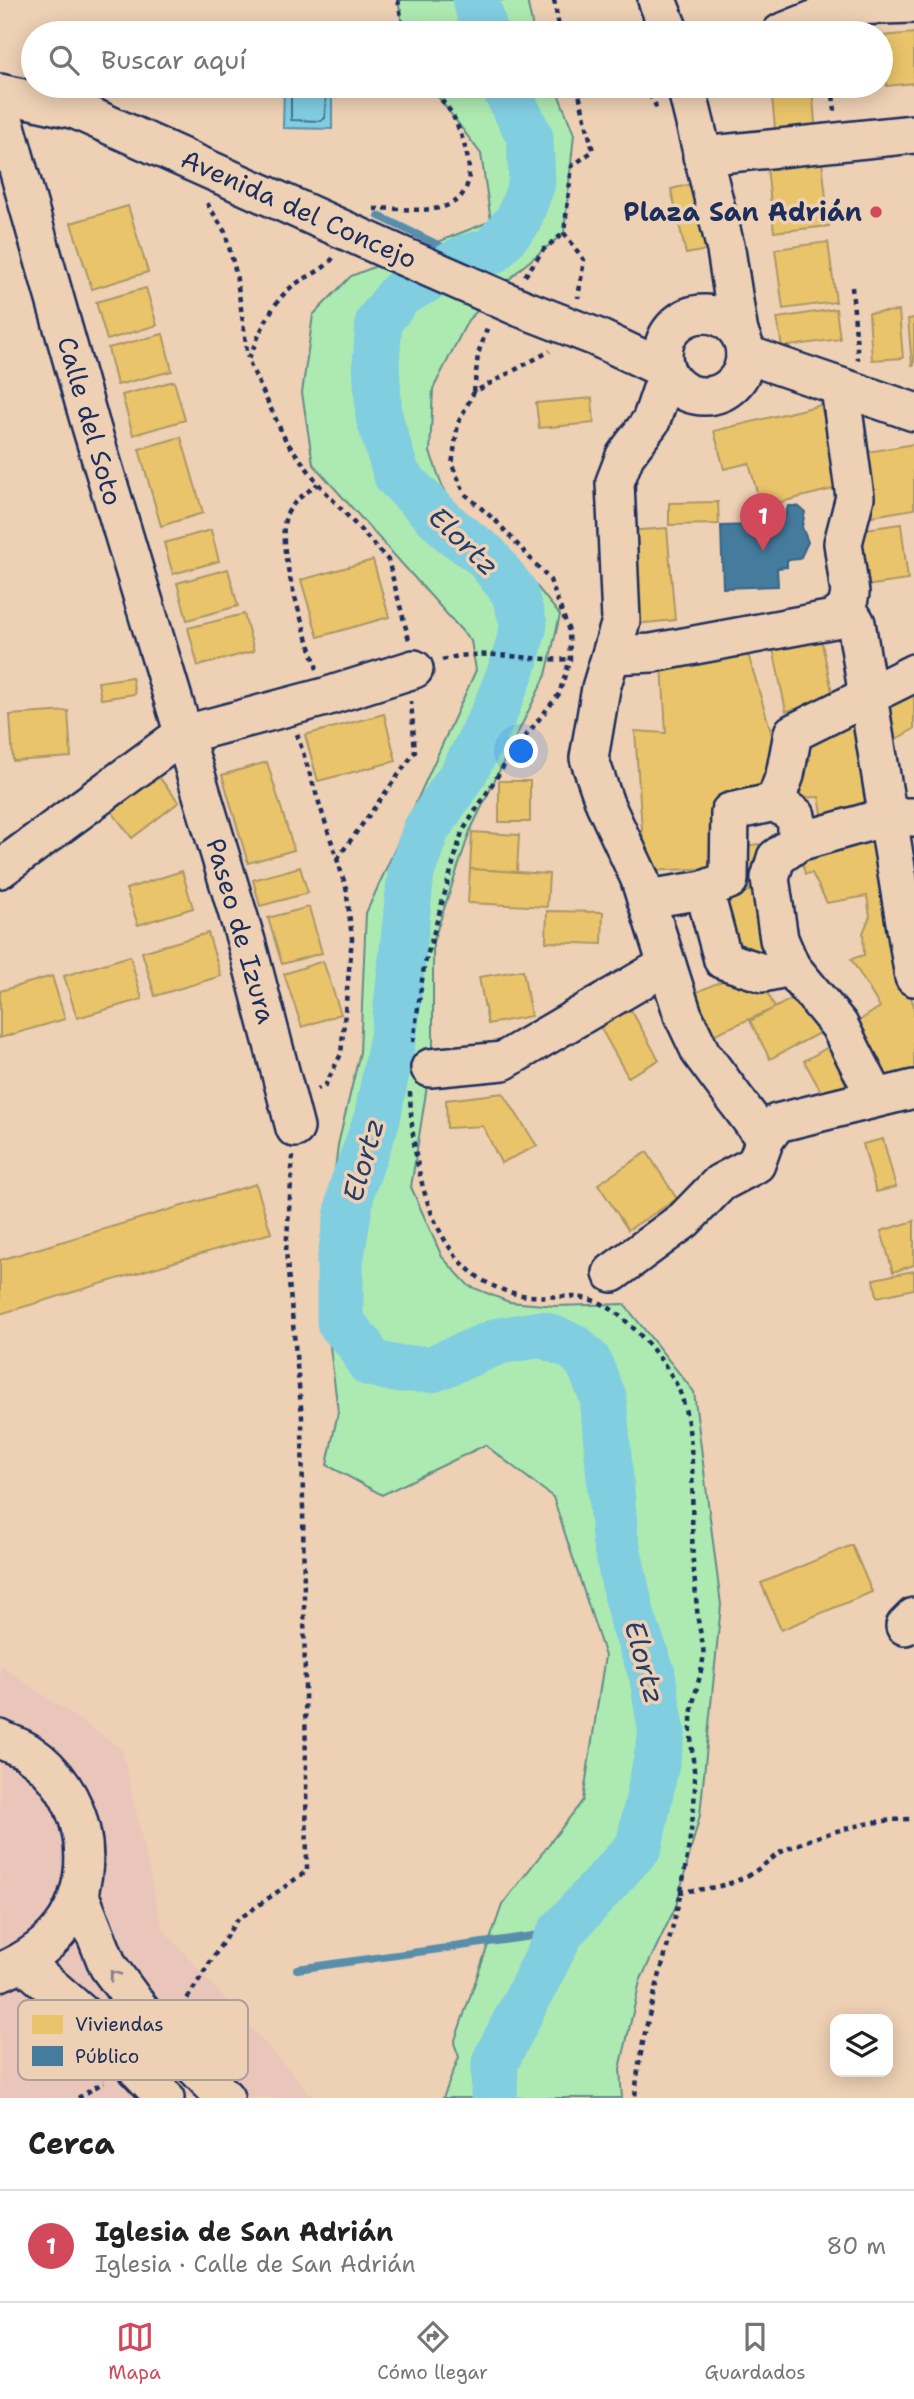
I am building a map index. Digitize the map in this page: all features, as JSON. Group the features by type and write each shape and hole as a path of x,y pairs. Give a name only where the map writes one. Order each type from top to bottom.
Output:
{"street":[{"path":"657,0 665,21"},
{"path":"810,21 848,6 914,4"},
{"name":"Avenida del Concejo","path":"0,93 21,98"},
{"name":"Avenida del Concejo","path":"22,98 76,110 521,309 582,332 666,372"},
{"path":"651,421 714,391 743,368 742,344 726,250 689,98"},
{"name":"Calle del Soto","path":"0,106 182,735"},
{"path":"702,156 914,134"},
{"path":"726,250 682,323 662,350 666,372 651,421 625,456 615,482 621,621 601,688 589,758 646,899 683,1015 701,1053 765,1139"},
{"path":"682,323 720,317 742,344 838,388 914,412"},
{"name":"Avenida del Concejo","path":"582,332 631,337 682,323"},
{"path":"666,372 680,389 714,391 838,388"},
{"path":"613,655 652,653 834,619 847,608 850,593 843,543 855,497 838,388"},
{"path":"847,608 856,623 869,698 900,817 914,977"},
{"path":"0,869 182,735 325,697 414,669"},
{"path":"775,802 785,775 793,733 869,698 914,673"},
{"name":"Paseo de Izura","path":"182,735 246,941 291,1114"},
{"path":"646,899 704,890 729,880 730,812 775,802 796,816 797,842"},
{"path":"875,1096 839,1025 791,967 779,939 770,878 776,858 797,842 900,817"},
{"path":"704,890 723,960 764,973 791,967"},
{"path":"417,1068 503,1061 667,965"},
{"path":"611,1273 684,1220 720,1183 757,1164 765,1139 777,1124 875,1096 914,1089"},
{"path":"0,1739 29,1752 59,1780 78,1814 85,1854 79,1894 60,1928 47,1944 11,1967 59,2000"},
{"path":"79,1894 108,1966 133,2000"},
{"path":"148,2080 165,2098"},
{"path":"208,2080 225,2098"}],"path":[{"path":"398,0 402,21"},
{"path":"554,0 558,21"},
{"path":"248,360 278,301 291,287 327,265 352,233 360,217 374,208 423,210 442,207 459,201 470,186 470,169 455,119 439,98"},
{"path":"580,98 593,151 572,166 564,233 584,260 578,297 582,332 474,392 458,424 452,465 465,494 550,580 560,600 569,631 570,659 559,694 510,756 462,832 424,967 412,1133 423,1182 440,1232 461,1262 482,1281 514,1294 543,1298 580,1297 598,1302 617,1313 664,1366 682,1395 690,1440 693,1558 704,1659 691,1722 694,1800 687,1861 646,2020 635,2098"},
{"path":"834,98 836,118"},
{"path":"201,165 200,190 226,232 236,273 248,360 286,441 318,484 388,560 414,669 411,700 415,752 336,859"},
{"path":"838,388 852,287"},
{"path":"318,484 296,500 286,516 282,545 325,697"},
{"path":"414,669 474,653 544,660 570,659"},
{"path":"185,2000 236,1921 307,1871 302,1417 286,1251 291,1114 325,1086 341,1054 352,938 346,887 288,706"},
{"path":"679,1892 723,1886 752,1873 781,1852 819,1838 893,1819 914,1819"},
{"path":"78,2098 104,2082"}],"shaded area":[{"path":"0,1665 122,1749 162,1928 226,2000 18,2000 18,2080 248,2080 248,2024 314,2098 0,2098"}],"green space":[{"path":"398,0 527,0 531,21 402,21"},
{"path":"439,98 560,98 574,134 564,233 520,269 468,320 433,389 430,452 446,496 503,545 560,615 546,675 470,831 433,942 433,1048 411,1187 442,1257 469,1286 509,1302 555,1306 624,1304 694,1392 721,1605 700,1815 676,1906 640,1981 620,2069 622,2098 443,2098 459,2057 454,2043 502,1905 583,1800 605,1656 553,1497 485,1445 382,1495 327,1465 338,1412 322,1281 338,1145 360,1052 366,913 476,670 471,641 313,464 302,393 313,315 351,276 491,221 481,154"}],"water":[{"path":"284,98 332,98 332,129 283,128"}],"building: Viviendas":[{"path":"914,33 914,83 893,85 893,35"},
{"path":"772,98 813,98 816,135 776,139"},
{"path":"822,161 829,226 774,232 767,167"},
{"path":"692,184 707,250 686,254 671,189"},
{"path":"128,206 148,272 92,289 71,223"},
{"path":"828,242 836,302 783,309 775,249"},
{"path":"146,288 157,325 107,340 96,302"},
{"path":"836,309 840,339 782,347 777,318"},
{"path":"899,311 903,358 872,360 869,313"},
{"path":"914,318 914,365 912,365 908,319"},
{"path":"163,334 172,371 117,385 108,348"},
{"path":"174,381 185,420 133,435 122,395"},
{"path":"592,398 594,423 539,428 536,403"},
{"path":"821,405 841,487 761,507 749,463 724,469 714,431"},
{"path":"181,437 203,513 161,526 139,449"},
{"path":"914,444 914,509 872,516 862,453"},
{"path":"718,502 719,524 669,525 669,503"},
{"path":"901,524 908,580 858,587 851,531"},
{"path":"667,528 675,620 636,624 627,531"},
{"path":"211,530 219,561 173,574 164,543"},
{"path":"373,560 389,617 318,637 301,580"},
{"path":"228,569 238,606 187,620 177,583"},
{"path":"244,614 254,651 198,666 188,628"},
{"path":"819,629 834,701 786,711 771,639"},
{"path":"746,647 776,749 765,788 716,798 719,868 645,871 635,731 666,733 662,664"},
{"path":"132,677 135,694 101,699 98,682"},
{"path":"914,689 914,729 896,739 877,703"},
{"path":"68,711 71,757 13,761 10,715"},
{"path":"384,714 396,761 318,781 305,735"},
{"path":"863,724 873,813 825,829 819,797 795,798 793,764 810,760 807,737"},
{"path":"267,762 294,850 248,863 222,775"},
{"path":"158,776 179,802 132,838 112,812"},
{"path":"499,781 530,781 530,822 499,822"},
{"path":"872,825 905,980 914,1006 914,1082 885,1089 854,1024 880,1007 851,959 864,955 863,933 870,916 867,896 827,903 812,873 805,874 799,849"},
{"path":"472,832 519,835 517,872 470,869"},
{"path":"759,844 765,887 742,890 736,847"},
{"path":"300,867 308,893 260,906 253,880"},
{"path":"470,869 549,874 547,907 468,903"},
{"path":"182,871 193,908 138,925 126,889"},
{"path":"766,890 770,951 727,954 723,893"},
{"path":"309,907 322,953 282,964 268,918"},
{"path":"547,911 603,912 602,944 546,942"},
{"path":"208,933 221,976 155,996 142,952"},
{"path":"130,956 142,999 77,1018 64,976"},
{"path":"323,961 341,1014 302,1027 284,974"},
{"path":"523,970 531,1016 488,1024 479,977"},
{"path":"52,976 65,1019 0,1038 0,991"},
{"path":"733,976 761,979 775,1008 706,1038 688,996"},
{"path":"804,992 825,1030 770,1059 750,1021"},
{"path":"630,1008 659,1060 628,1077 599,1025"},
{"path":"839,1041 863,1085 828,1104 804,1061"},
{"path":"503,1093 537,1146 501,1163 483,1126 447,1128 446,1100"},
{"path":"883,1139 896,1187 876,1192 863,1144"},
{"path":"647,1152 677,1199 628,1230 598,1184"},
{"path":"256,1184 271,1233 0,1314 0,1260"},
{"path":"914,1221 914,1265 893,1272 881,1231"},
{"path":"914,1271 914,1289 877,1297 874,1279"},
{"path":"852,1545 872,1592 781,1630 761,1583"}],"building: Público":[{"path":"788,506 798,506 805,512 802,527 808,542 800,559 787,560 787,567 777,568 778,586 723,588 721,526 754,525 753,518 785,517"}],"waterway":[{"name":"Elortz","path":"476,0 482,21"},
{"name":"Elortz","path":"494,2098 495,2062 561,1932 639,1846 662,1734 652,1674 632,1618 615,1538 603,1397 588,1361 574,1347 541,1334 499,1341 432,1369 396,1369 370,1363 361,1346 340,1322 340,1262 352,1188 377,1119 395,1026 411,873 426,830 466,769 495,711 513,666 524,625 514,592 486,556 452,531 397,476 379,417 376,364 379,321 400,294 465,258 492,251 518,221 532,183 530,137 510,98"},
{"path":"379,216 465,258"},
{"path":"297,1969 561,1932"}],"place":[{"name":"Plaza San Adrián","path":"876,212"},
{"name":"Iglesia de San Adrián","path":"763,551"}]}
